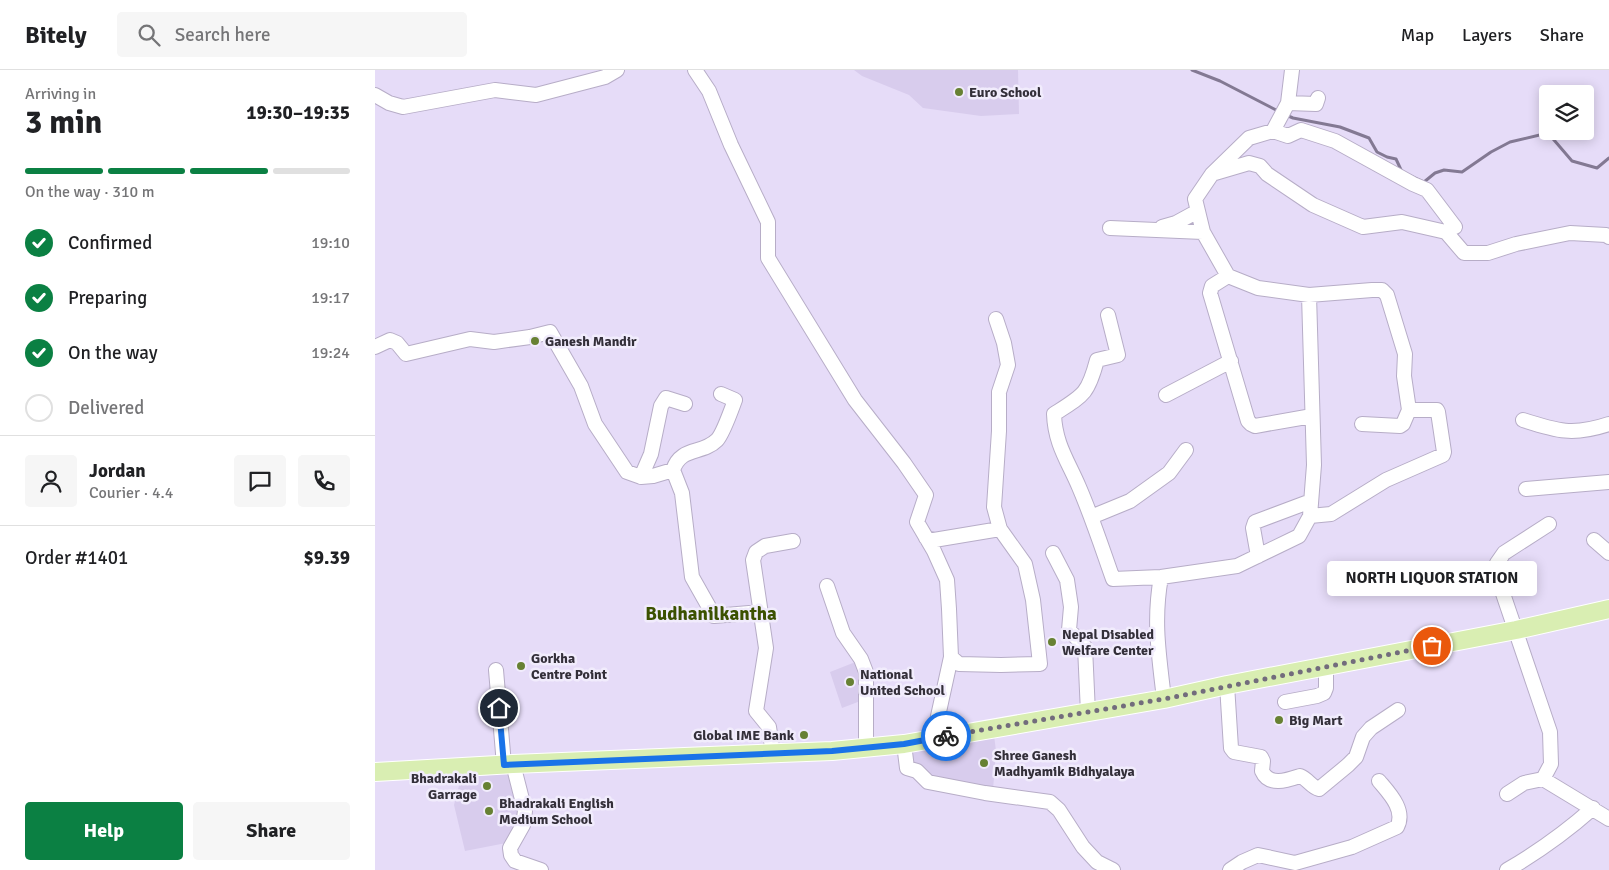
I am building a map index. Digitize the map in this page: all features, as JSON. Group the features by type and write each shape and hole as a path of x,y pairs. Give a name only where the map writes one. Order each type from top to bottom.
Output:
{"main road":[{"path":"375,772 773,754 904,744 1164,699 1227,685 1517,630 1609,609"}],"street":[{"path":"375,95 389,103 403,107 495,90 536,95 605,77 617,70"},
{"path":"695,70 709,91 731,145 769,222 768,258 855,400 904,463 926,495 917,522 935,551 947,580 951,657 933,738"},
{"path":"1292,70 1287,105 1276,125 1249,138 1212,174 1195,199 1203,232 1228,276 1258,288 1309,295 1372,290 1382,290 1387,295 1405,354 1404,376 1409,410 1403,424 1399,426 1362,424"},
{"path":"1287,105 1316,104 1318,98"},
{"path":"1276,125 1288,136 1301,130 1335,141 1393,174 1427,190 1455,227"},
{"path":"1212,174 1249,163 1260,166 1267,174 1313,205 1363,227 1403,222 1446,232 1464,253 1488,253 1516,244 1570,233 1605,235 1609,237"},
{"path":"1155,230 1176,223 1198,211"},
{"path":"1110,228 1203,232"},
{"path":"1228,276 1212,286 1210,293 1251,424 1255,426 1312,416"},
{"path":"1108,315 1118,355 1097,360 1090,384 1079,398 1054,414 1055,430 1061,450 1091,516 1113,579 1161,577 1237,566 1299,536 1310,516 1314,465 1309,295"},
{"path":"951,657 959,664 1041,664 1028,571 1000,529 994,507 999,431 999,392 1008,365 1004,343 996,320"},
{"path":"375,346 389,340 397,343 406,354 470,339 494,342 530,338 549,332 581,386 595,424 627,472 641,477 653,476 673,470"},
{"path":"1166,394 1231,362"},
{"path":"721,394 735,400 718,439 705,448 691,451 676,460 673,470 681,493 692,577 713,616 761,612"},
{"path":"641,477 651,454 661,406 666,398 685,404"},
{"path":"1310,516 1331,514 1386,480 1443,455 1437,410 1409,410"},
{"path":"1523,420 1557,431 1589,431 1609,424"},
{"path":"1091,516 1130,501 1169,473 1186,450"},
{"path":"1526,489 1609,482"},
{"path":"1259,556 1253,528 1255,522 1311,501"},
{"path":"1543,779 1551,764 1550,732 1497,573 1497,563 1504,553 1549,524"},
{"path":"926,538 934,540 1000,529"},
{"path":"1594,540 1609,553"},
{"path":"773,754 769,727 756,711 766,648 753,560 756,552 765,546 793,541"},
{"path":"1053,553 1067,580 1071,607 1069,630 1085,647 1088,712"},
{"path":"1161,577 1156,602 1156,632 1164,699"},
{"path":"827,586 843,632 861,659 866,672 866,748"},
{"path":"1285,702 1317,696 1324,692 1326,688 1326,666"},
{"path":"496,670 509,765 525,811 523,825 510,848 511,855 515,861 541,870"},
{"path":"1227,685 1231,748 1234,752 1261,757 1263,761 1262,771 1267,779 1278,782 1300,776 1307,779 1314,788 1319,789 1356,757 1363,737 1371,728 1398,710"},
{"path":"904,744 907,768 917,771 928,782 985,793 1050,802 1059,810 1083,847 1097,862 1113,870"},
{"path":"1507,794 1524,783 1543,779 1609,818"},
{"path":"1229,870 1257,855 1295,862 1352,847 1397,827 1400,820 1399,810 1393,798 1379,781"},
{"path":"1507,870 1540,851 1593,808"}],"shaded area":[{"name":"Euro School","path":"854,70 1018,70 1019,114 981,116 923,108 909,95 862,76"},
{"name":"National United School","path":"858,661 871,697 842,708 830,672"},
{"path":"994,735 996,751 993,790 930,780 908,766 907,747"},
{"name":"Bhadrakali English Medium School","path":"511,773 523,817 511,842 465,851 454,805 461,778"}],"waterway":[{"path":"1192,70 1220,81 1280,112"},
{"path":"1286,115 1340,127 1369,138 1377,152 1396,159 1402,172 1424,182 1435,173 1444,170 1462,172 1491,152 1510,142 1548,133 1572,161 1597,168 1609,158"}],"way so far":[{"path":"946,736 1164,699 1227,685 1432,646"}],"place":[{"name":"Euro School","path":"959,92"},
{"name":"Ganesh Mandir","path":"535,341"},
{"name":"Nepal Disabled Welfare Center","path":"1052,642"},
{"name":"NORTH LIQUOR STATION","path":"1432,646"},
{"name":"Gorkha Centre Point","path":"521,666"},
{"name":"National United School","path":"850,682"},
{"name":"Big Mart","path":"1279,720"},
{"name":"Global IME Bank","path":"804,735"},
{"name":"Shree Ganesh Madhyamik Bidhyalaya","path":"984,763"},
{"name":"Bhadrakali Garrage","path":"487,786"},
{"name":"Bhadrakali English Medium School","path":"489,811"}],"district":[{"name":"Budhanilkantha","path":"711,614"}],"route":[{"path":"499,708 504,765 832,751 904,744 946,736"}]}
